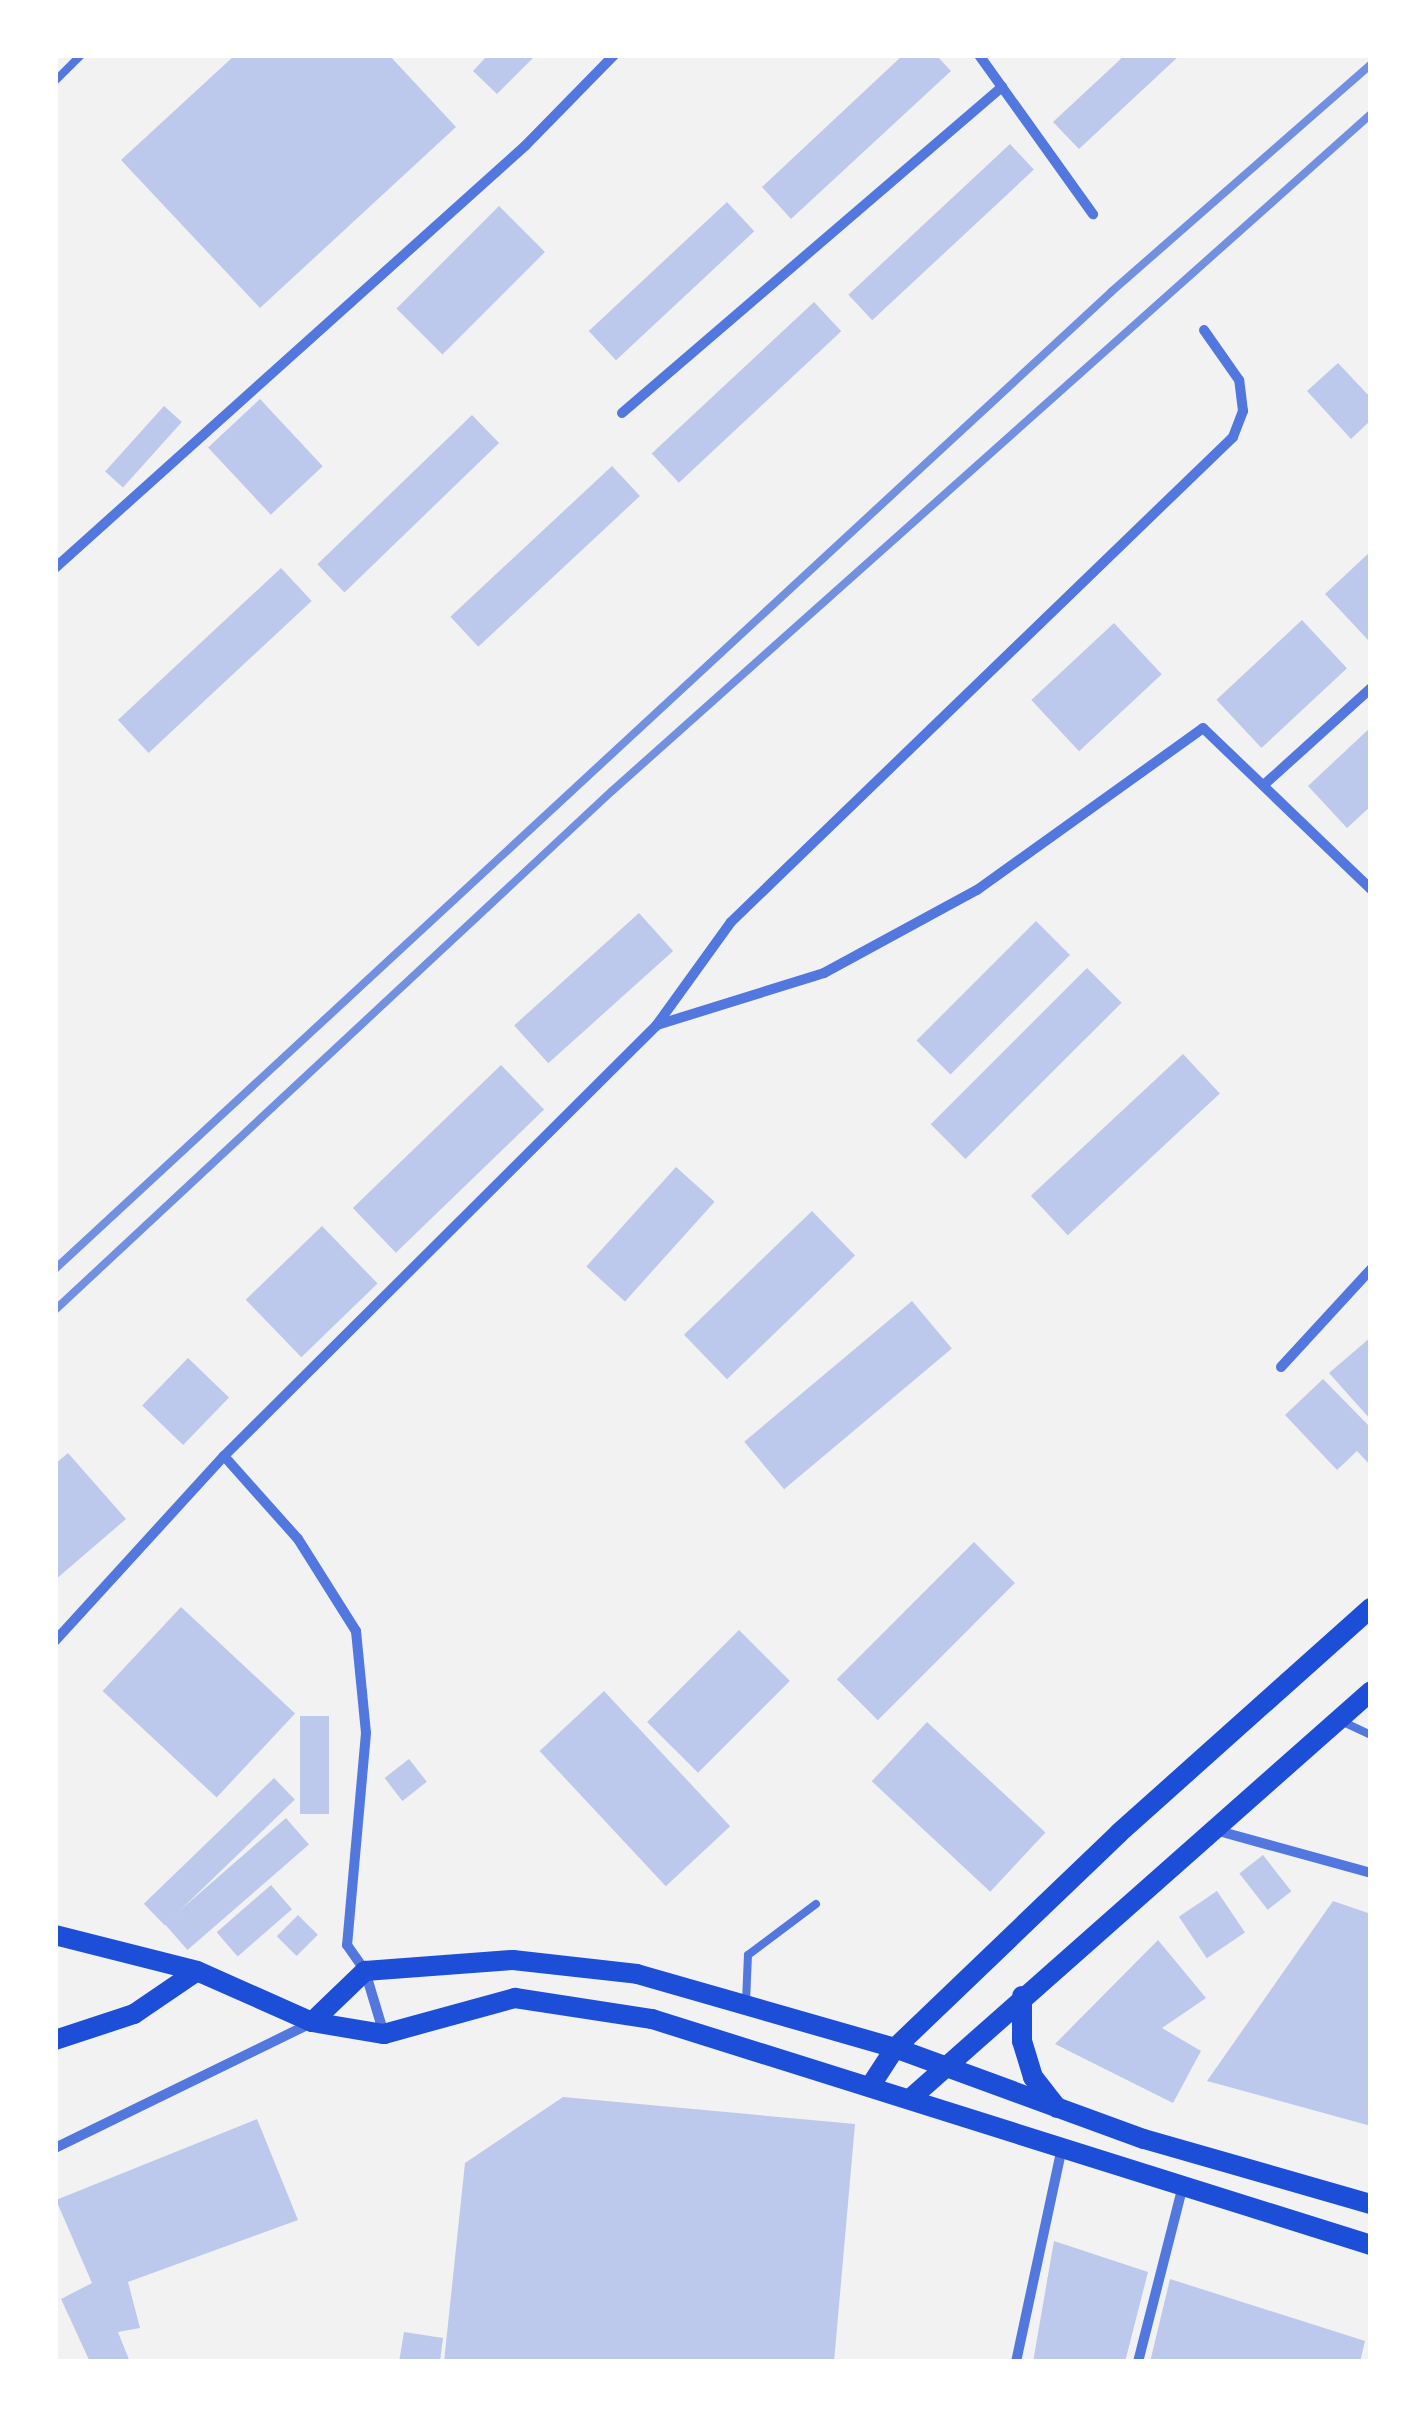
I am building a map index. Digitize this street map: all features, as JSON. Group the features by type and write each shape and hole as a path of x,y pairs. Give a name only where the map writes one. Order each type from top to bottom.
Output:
{"main road":[{"path":"871,2085 896,2048 1118,1832 1371,1608"},
{"path":"912,2098 942,2066 1371,1691"},
{"path":"55,1936 198,1971 312,2022 384,2034 515,1998 574,2003 652,2019 1371,2245"},
{"path":"312,2022 364,1972 550,1962 637,1974 746,2002 896,2048 1057,2108 1371,2204"},
{"path":"55,2040 134,2014 198,1971"},
{"path":"1022,1996 1022,2041 1033,2077 1057,2108"}],"street":[{"path":"55,568 525,146 614,55"},
{"path":"979,55 1092,214"},
{"path":"622,413 1002,87"},
{"path":"55,1641 224,1456 656,1026 732,922 1232,437 1243,411 1239,380 1204,330"},
{"path":"1266,783 1371,688"},
{"path":"656,1026 824,973 977,890 1203,728 1266,783 1371,888"},
{"path":"1281,1367 1371,1270"},
{"path":"224,1456 298,1540 356,1631 366,1732 347,1945 364,1972 384,2034"},
{"path":"1214,1830 1371,1873"},
{"path":"55,2148 312,2022"},
{"path":"1016,2362 1062,2147"},
{"path":"1138,2362 1183,2186"}],"lane":[{"path":"55,81 81,55"},
{"path":"1338,1720 1371,1735"},
{"path":"746,2002 748,1956 816,1904"}],"building":[{"path":"235,55 389,55 456,127 260,308 121,160"},
{"path":"488,55 536,55 497,94 473,71"},
{"path":"903,55 936,55 951,71 791,219 762,187"},
{"path":"1125,55 1180,55 1079,149 1053,122"},
{"path":"1010,144 1034,170 872,320 848,295"},
{"path":"727,202 754,231 616,360 589,331"},
{"path":"499,206 545,252 442,354 396,309"},
{"path":"814,302 841,331 679,483 652,453"},
{"path":"1338,363 1371,398 1371,420 1351,439 1307,391"},
{"path":"260,399 323,466 271,515 208,447"},
{"path":"164,406 182,422 123,487 105,471"},
{"path":"472,415 499,443 344,592 317,564"},
{"path":"612,466 640,496 478,647 450,617"},
{"path":"1371,551 1371,639 1369,641 1325,594"},
{"path":"281,568 312,601 149,753 118,720"},
{"path":"1302,620 1347,668 1261,748 1216,700"},
{"path":"1114,623 1162,674 1079,751 1031,700"},
{"path":"1371,727 1371,806 1347,828 1308,786"},
{"path":"639,913 673,951 548,1063 514,1025"},
{"path":"1036,921 1070,955 950,1074 916,1041"},
{"path":"1087,968 1122,1003 965,1159 931,1124"},
{"path":"1183,1054 1220,1093 1068,1235 1031,1196"},
{"path":"501,1065 544,1110 396,1253 353,1208"},
{"path":"676,1167 715,1202 625,1301 586,1267"},
{"path":"812,1211 855,1256 727,1379 684,1335"},
{"path":"322,1226 378,1284 301,1357 246,1300"},
{"path":"912,1301 952,1348 784,1489 744,1442"},
{"path":"1371,1337 1371,1420 1329,1373"},
{"path":"188,1358 229,1398 183,1445 142,1405"},
{"path":"1323,1379 1371,1428 1371,1466 1357,1451 1337,1470 1285,1415"},
{"path":"68,1453 126,1519 55,1580 55,1464"},
{"path":"974,1542 1015,1583 878,1720 837,1679"},
{"path":"181,1607 295,1713 217,1797 103,1691"},
{"path":"739,1630 790,1681 698,1773 647,1722"},
{"path":"604,1691 730,1826 666,1886 540,1751"},
{"path":"300,1716 329,1716 329,1814 300,1814"},
{"path":"927,1722 1045,1832 990,1892 872,1781"},
{"path":"409,1759 427,1782 402,1801 385,1778"},
{"path":"274,1778 295,1800 165,1925 144,1904"},
{"path":"286,1818 309,1844 187,1950 164,1924"},
{"path":"1263,1855 1291,1891 1268,1910 1239,1873"},
{"path":"271,1885 292,1909 238,1956 217,1932"},
{"path":"1217,1891 1245,1932 1207,1958 1179,1917"},
{"path":"1333,1901 1371,1914 1371,2126 1207,2081"},
{"path":"298,1915 318,1935 297,1956 277,1936"},
{"path":"1158,1940 1206,1998 1162,2028 1201,2051 1173,2103 1055,2044"},
{"path":"563,2097 855,2124 834,2362 444,2362 465,2163"},
{"path":"257,2119 298,2220 128,2282 140,2328 118,2332 130,2362 90,2362 61,2299 92,2283 56,2200"},
{"path":"1054,2241 1148,2272 1125,2362 1033,2362"},
{"path":"1170,2279 1365,2341 1360,2362 1150,2362"},
{"path":"404,2332 443,2338 440,2362 399,2362"}],"railway":[{"path":"55,1269 1111,292 1371,64"},
{"path":"55,1310 612,791 1371,114"}]}
